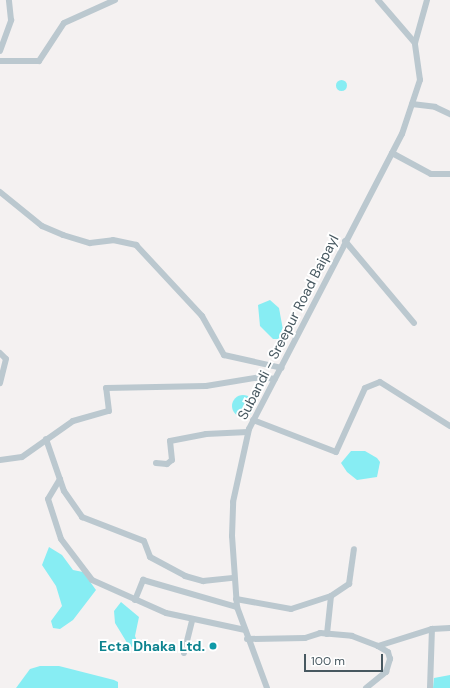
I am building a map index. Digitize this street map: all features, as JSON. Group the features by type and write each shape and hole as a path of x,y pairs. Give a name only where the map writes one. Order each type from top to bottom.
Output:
{"street":[{"path":"0,51 11,20 9,0"},
{"path":"0,61 40,61 64,23 116,0"},
{"path":"378,0 415,43"},
{"path":"415,43 427,0"},
{"name":"Subandi - Sreepur Road Baipayl","path":"267,688 247,639 237,607 233,578 234,502 248,432 253,420 282,368 345,241 392,153 420,80 415,43"},
{"path":"412,104 435,107 450,114"},
{"path":"392,153 432,174 450,174"},
{"path":"0,192 42,226 76,240 90,243 112,240 136,245 202,316 224,355 282,368"},
{"path":"345,241 414,323"},
{"path":"0,353 6,359 0,383"},
{"path":"0,460 22,457 74,421 109,411 106,388 206,386 261,377 275,380"},
{"path":"253,420 336,452 365,388 380,382 450,426"},
{"path":"156,463 172,460 170,441 206,434 248,432"},
{"path":"46,439 60,479 82,517 144,541 150,557 158,562 203,581 233,578"},
{"path":"60,479 48,499 62,539 92,580 136,600 192,620 245,630"},
{"path":"236,599 291,609 331,596 349,584 354,550"},
{"path":"136,600 143,580 237,607"},
{"path":"327,634 331,596"},
{"path":"184,653 192,620"},
{"path":"378,646 432,630 450,628"},
{"path":"430,688 432,630"},
{"path":"247,639 304,638 327,634 352,636 378,646 388,652 390,660 386,672 366,688"}],"water":[{"path":"341,79 345,81 347,85 345,89 341,91 337,89 335,85 337,81"},
{"path":"270,300 279,308 283,330 280,339 273,339 260,326 258,305"},
{"path":"243,395 251,398 254,406 251,414 243,417 235,414 232,406 235,398"},
{"path":"351,451 365,451 377,458 380,462 377,477 357,480 347,472 341,463"},
{"path":"49,547 62,555 73,570 83,572 96,590 73,620 60,629 53,628 51,621 62,606 56,586 42,565"},
{"path":"121,602 139,617 135,636 140,649 129,646 115,623 114,611"},
{"path":"40,666 59,666 114,680 118,682 118,688 16,688 30,669"},
{"path":"450,675 450,688 433,688 434,678"}],"place":[{"name":"Ecta Dhaka Ltd.","path":"213,646"}]}
